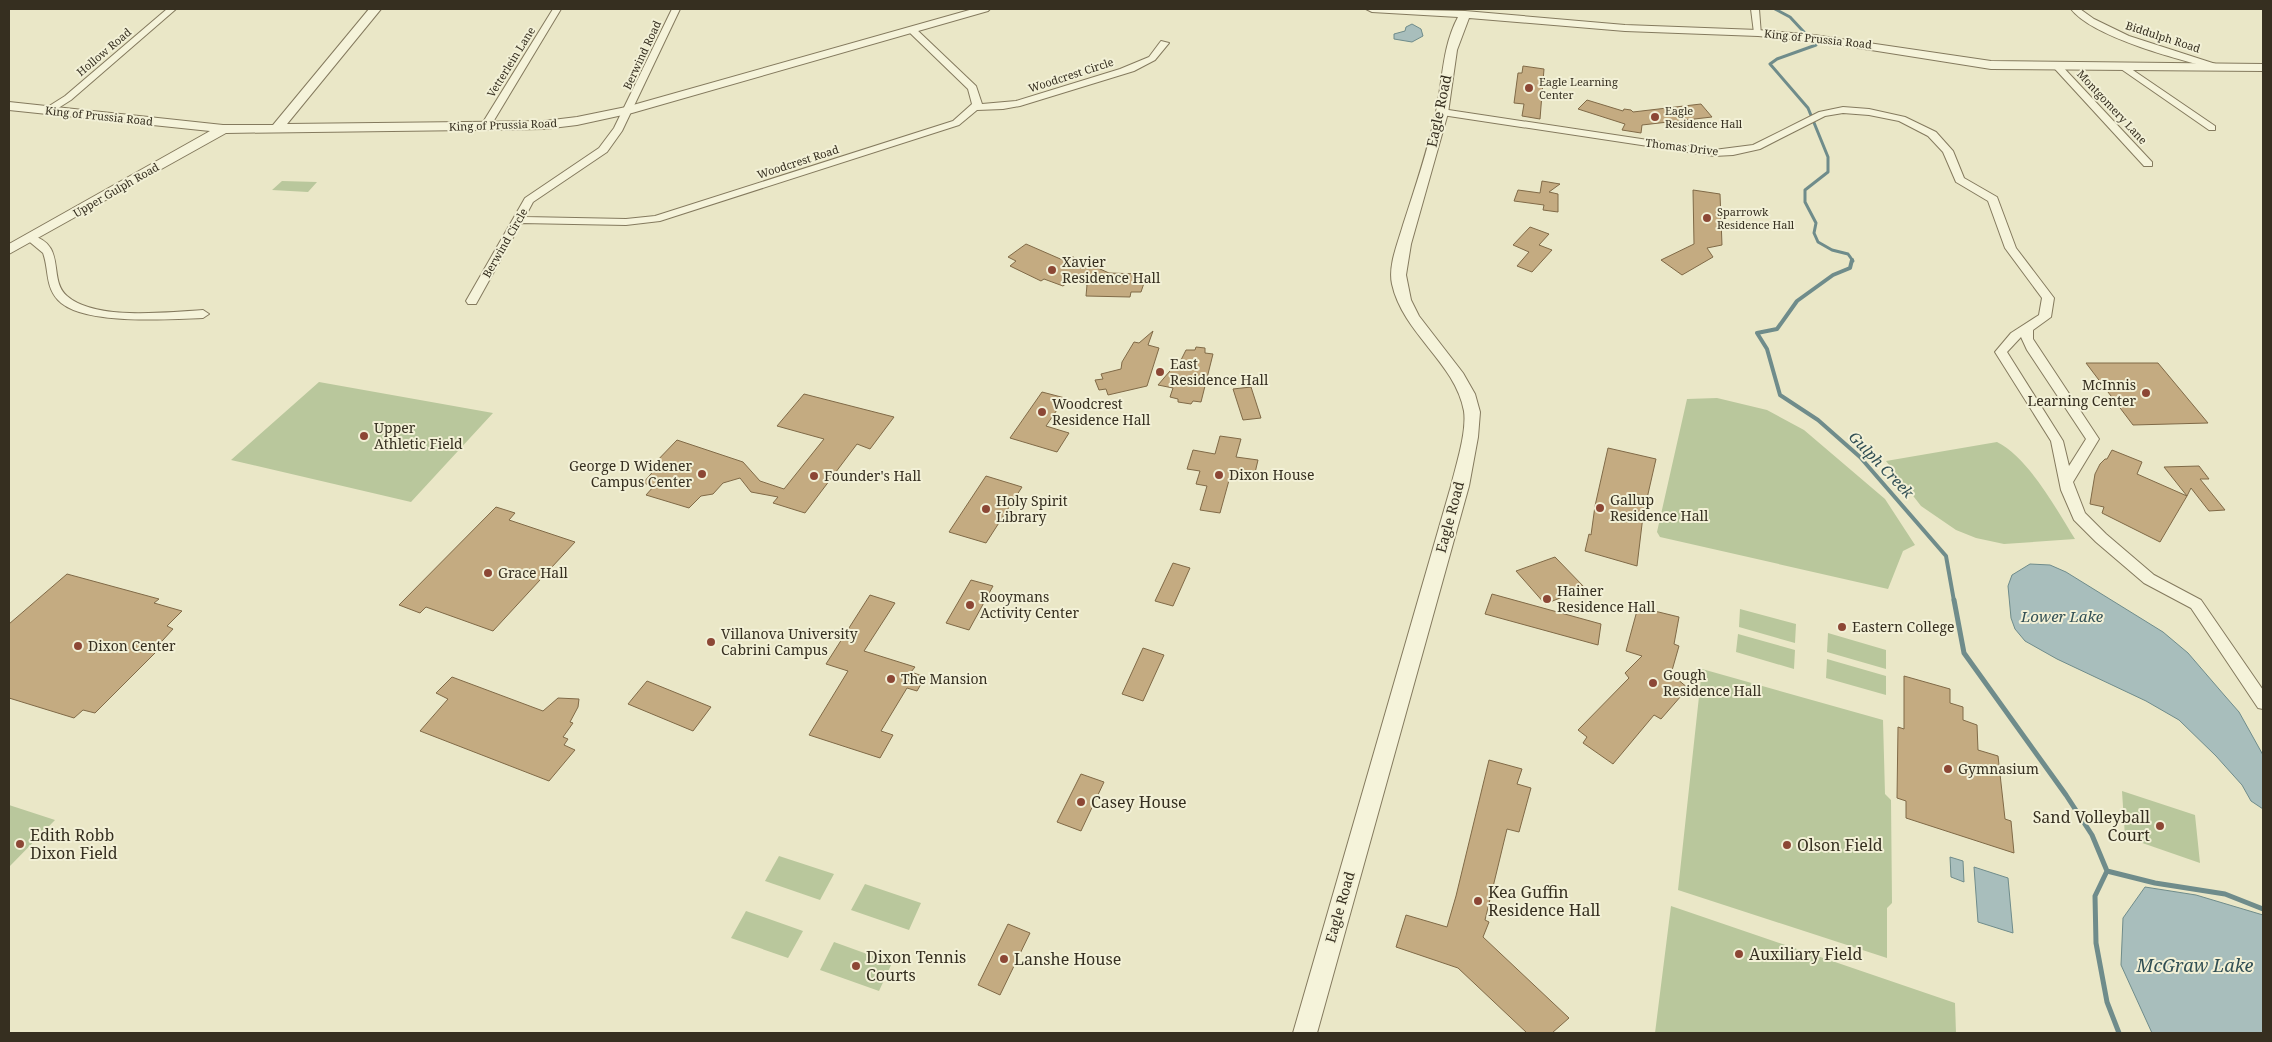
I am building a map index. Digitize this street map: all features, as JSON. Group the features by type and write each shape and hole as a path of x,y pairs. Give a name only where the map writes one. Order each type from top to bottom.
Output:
{"street":[{"name":"Hollow Road","path":"49,110 68,98 172,9"},
{"path":"277,128 375,9"},
{"name":"Vetterlein Lane","path":"485,126 557,9"},
{"name":"Berwind Road","path":"628,110 676,9"},
{"name":"King of Prussia Road","path":"9,106 223,129 485,126 577,121 628,110 984,9"},
{"name":"King of Prussia Road","path":"1372,9 1466,11 1625,28 1798,36 1991,65 2263,68"},
{"path":"1755,9 1758,33"},
{"name":"Biddulph Road","path":"2075,9 2106,29 2129,40 2220,67"},
{"name":"Eagle Road","path":"1305,1033 1460,486 1473,414 1467,392 1452,369 1410,316 1399,281 1403,249 1442,112 1458,25 1466,11"},
{"path":"912,30 973,88 977,104 975,107"},
{"name":"Woodcrest Circle","path":"975,107 1014,106 1108,76 1146,62 1156,55 1164,43"},
{"name":"Montgomery Lane","path":"2058,67 2148,164"},
{"path":"2124,67 2212,128"},
{"name":"Woodcrest Road","path":"517,220 626,222 656,219 943,129 956,123 975,107"},
{"name":"Berwind Circle","path":"472,301 529,200 541,190 586,163 603,150 620,130 628,110"},
{"name":"Thomas Drive","path":"1442,112 1714,154 1756,147 1822,114 1843,110 1869,112 1902,119 1932,134 1948,151 1960,180 1992,199 2011,248 2048,298 2045,317 2027,330 2012,336 2001,352 2057,441 2066,482"},
{"name":"Upper Gulph Road","path":"9,250 223,129"},
{"path":"30,238 44,245 52,266 54,286 60,297 71,305 87,311 136,315 203,314"},
{"path":"2027,330 2027,339 2031,347 2093,439 2066,482 2079,516 2101,538 2149,579 2196,604 2263,703"}],"green space":[{"path":"282,181 317,182 308,192 272,190"},
{"name":"Upper Athletic Field","path":"319,382 493,413 411,502 231,460"},
{"path":"1717,398 1767,410 1804,430 1885,499 1915,545 1903,551 1888,589 1660,537 1657,532 1687,399"},
{"path":"1997,442 2009,450 2031,472 2075,539 2004,544 1976,538 1956,530 1921,506 1886,461"},
{"path":"1740,609 1796,624 1795,643 1739,627"},
{"path":"1828,633 1886,650 1886,669 1827,652"},
{"path":"1738,634 1795,650 1794,669 1736,652"},
{"path":"1827,659 1886,676 1886,695 1826,678"},
{"name":"Olson Field","path":"1702,669 1883,720 1885,794 1891,800 1892,903 1887,908 1887,958 1678,890"},
{"name":"Sand Volleyball Court","path":"2122,791 2195,815 2200,863 2125,837"},
{"name":"Edith Robb Dixon Field","path":"9,805 55,820 9,867"},
{"path":"779,856 834,874 820,900 765,881"},
{"name":"Dixon Tennis Courts","path":"865,884 921,903 909,930 851,910"},
{"name":"Auxiliary Field","path":"1671,906 1955,1003 1956,1033 1655,1033"},
{"path":"746,911 803,931 788,958 731,938"},
{"name":"Dixon Tennis Courts","path":"834,942 892,963 879,991 820,970"}],"water":[{"path":"1412,24 1421,29 1423,36 1412,42 1394,39 1394,34 1405,31 1406,27"},
{"name":"Lower Lake","path":"2030,564 2050,565 2066,572 2163,632 2188,653 2239,712 2263,755 2263,809 2251,801 2242,785 2216,756 2179,720 2146,701 2057,659 2025,641 2015,629 2011,618 2008,586 2012,575"},
{"path":"1950,857 1963,861 1964,882 1951,877"},
{"path":"1974,867 2008,878 2013,933 1978,922"},
{"name":"McGraw Lake","path":"2145,887 2196,895 2263,915 2263,1033 2152,1033 2121,965 2123,918"}],"building":[{"name":"Eagle Learning Center","path":"1523,66 1544,69 1540,119 1522,116 1524,104 1514,103 1518,73 1522,73"},
{"name":"Eagle Residence Hall","path":"1587,100 1623,111 1624,109 1633,112 1701,104 1712,117 1642,125 1641,133 1622,130 1625,124 1578,109"},
{"path":"1542,181 1560,184 1549,192 1558,194 1558,212 1543,210 1544,205 1514,201 1518,190 1540,193"},
{"name":"Sparrowk Residence Hall","path":"1693,190 1720,194 1722,245 1707,248 1713,257 1682,275 1661,260 1694,244"},
{"path":"1530,227 1549,234 1539,245 1552,250 1532,272 1517,266 1529,252 1513,245"},
{"name":"Xavier Residence Hall","path":"1026,244 1065,261 1071,256 1109,273 1141,274 1141,279 1145,280 1141,292 1131,292 1130,297 1086,296 1087,285 1072,279 1063,286 1044,279 1041,281 1010,266 1016,261 1008,257"},
{"path":"1153,331 1148,345 1159,348 1147,386 1108,395 1106,389 1099,390 1095,380 1103,379 1101,374 1121,369 1122,362 1134,342 1139,343"},
{"path":"1196,347 1205,348 1205,353 1213,354 1201,402 1193,401 1191,404 1178,402 1178,399 1170,397 1173,388 1158,385 1175,365 1179,364 1186,350 1195,350"},
{"name":"McInnis Learning Center","path":"2086,363 2158,363 2208,423 2133,425"},
{"path":"1251,387 1261,418 1243,420 1233,389"},
{"name":"Woodcrest Residence Hall","path":"1042,392 1065,398 1046,426 1069,433 1057,452 1010,438"},
{"path":"804,394 894,417 870,449 857,444 805,513 773,503 778,497 751,492 740,478 723,483 713,494 701,496 689,508 646,495 654,486 643,483 657,467 653,465 677,440 743,462 760,481 784,489 824,439 777,426"},
{"name":"Dixon House","path":"1220,436 1241,439 1236,457 1258,460 1254,477 1231,473 1220,513 1200,510 1207,486 1196,484 1200,471 1187,469 1193,450 1215,454"},
{"name":"Gallup Residence Hall","path":"1608,448 1656,459 1643,516 1637,566 1585,551 1589,534 1591,535 1595,506"},
{"path":"2112,450 2142,462 2137,474 2187,496 2160,542 2102,513 2104,507 2090,504 2095,474 2100,464 2107,459"},
{"path":"2199,466 2209,479 2200,479 2225,510 2209,511 2191,488 2187,496 2164,467"},
{"name":"Holy Spirit Library","path":"986,476 1022,487 986,543 949,532"},
{"name":"Grace Hall","path":"496,507 515,513 509,520 575,542 493,631 426,607 420,613 399,605"},
{"path":"1555,557 1585,588 1545,604 1516,571"},
{"path":"1173,563 1190,568 1173,606 1155,601"},
{"name":"Dixon Center","path":"67,574 159,599 154,603 182,611 167,626 173,629 153,651 156,652 95,713 83,710 74,718 9,698 9,624"},
{"name":"Rooymans Activity Center","path":"971,580 993,586 969,630 946,623"},
{"path":"1492,594 1601,624 1598,645 1485,614"},
{"name":"The Mansion","path":"870,595 895,603 864,651 915,667 911,672 925,677 917,691 907,688 881,731 893,735 880,758 809,735 848,671 826,664"},
{"name":"Gough Residence Hall","path":"1638,607 1679,617 1674,644 1679,646 1671,674 1688,688 1661,719 1654,715 1613,764 1583,743 1587,737 1578,730 1629,678 1625,673 1642,656 1626,651"},
{"path":"1143,648 1164,655 1143,701 1122,694"},
{"name":"Gymnasium","path":"1904,676 1950,689 1950,703 1963,707 1963,720 1977,725 1978,750 1998,756 2005,819 2011,821 2014,853 1906,818 1906,801 1897,798 1898,727 1904,729"},
{"path":"452,677 543,711 558,698 579,699 578,707 570,722 573,723 563,737 568,739 564,745 575,750 549,781 420,731 448,699 436,693"},
{"path":"647,681 711,707 693,731 628,704"},
{"name":"Kea Guffin Residence Hall","path":"1489,760 1522,769 1517,784 1531,788 1519,832 1507,829 1485,920 1489,922 1483,937 1569,1018 1552,1033 1527,1033 1458,968 1396,947 1406,915 1447,927"},
{"name":"Casey House","path":"1081,774 1104,782 1081,831 1057,822"},
{"name":"Lanshe House","path":"1008,924 1030,933 1000,995 978,985"}],"waterway":[{"name":"Gulph Creek","path":"1775,9 1790,17 1816,45 1777,59 1770,64 1808,108 1828,157 1828,172 1805,190 1805,202 1816,223 1814,233 1818,242 1832,250 1848,254 1853,261"},
{"name":"Gulph Creek","path":"1852,260 1850,268 1833,275 1797,301 1777,329 1757,333 1767,349 1780,395 1818,420 1860,457 1946,556 1954,601"},
{"name":"Gulph Creek","path":"1954,600 1964,653 2066,795 2092,835 2107,871"},
{"path":"2107,871 2155,883 2225,894 2263,909"},
{"name":"Gulph Creek","path":"2107,871 2095,896 2096,943 2107,1002 2119,1033"}],"place":[{"name":"Eagle Learning Center","path":"1529,88"},
{"name":"Eagle Residence Hall","path":"1655,117"},
{"name":"Sparrowk Residence Hall","path":"1707,218"},
{"name":"Xavier Residence Hall","path":"1052,270"},
{"name":"East Residence Hall","path":"1160,372"},
{"name":"McInnis Learning Center","path":"2146,393"},
{"name":"Woodcrest Residence Hall","path":"1042,412"},
{"name":"Upper Athletic Field","path":"364,436"},
{"name":"George D Widener Campus Center","path":"702,474"},
{"name":"Dixon House","path":"1219,475"},
{"name":"Founder's Hall","path":"814,476"},
{"name":"Gallup Residence Hall","path":"1600,508"},
{"name":"Holy Spirit Library","path":"986,509"},
{"name":"Grace Hall","path":"488,573"},
{"name":"Hainer Residence Hall","path":"1547,599"},
{"name":"Rooymans Activity Center","path":"970,605"},
{"name":"Eastern College","path":"1842,627"},
{"name":"Villanova University Cabrini Campus","path":"711,642"},
{"name":"Dixon Center","path":"78,646"},
{"name":"The Mansion","path":"891,679"},
{"name":"Gough Residence Hall","path":"1653,683"},
{"name":"Gymnasium","path":"1948,769"},
{"name":"Casey House","path":"1081,802"},
{"name":"Sand Volleyball Court","path":"2160,826"},
{"name":"Edith Robb Dixon Field","path":"20,844"},
{"name":"Olson Field","path":"1787,845"},
{"name":"Kea Guffin Residence Hall","path":"1478,901"},
{"name":"Auxiliary Field","path":"1739,954"},
{"name":"Lanshe House","path":"1004,959"},
{"name":"Dixon Tennis Courts","path":"856,966"}]}
